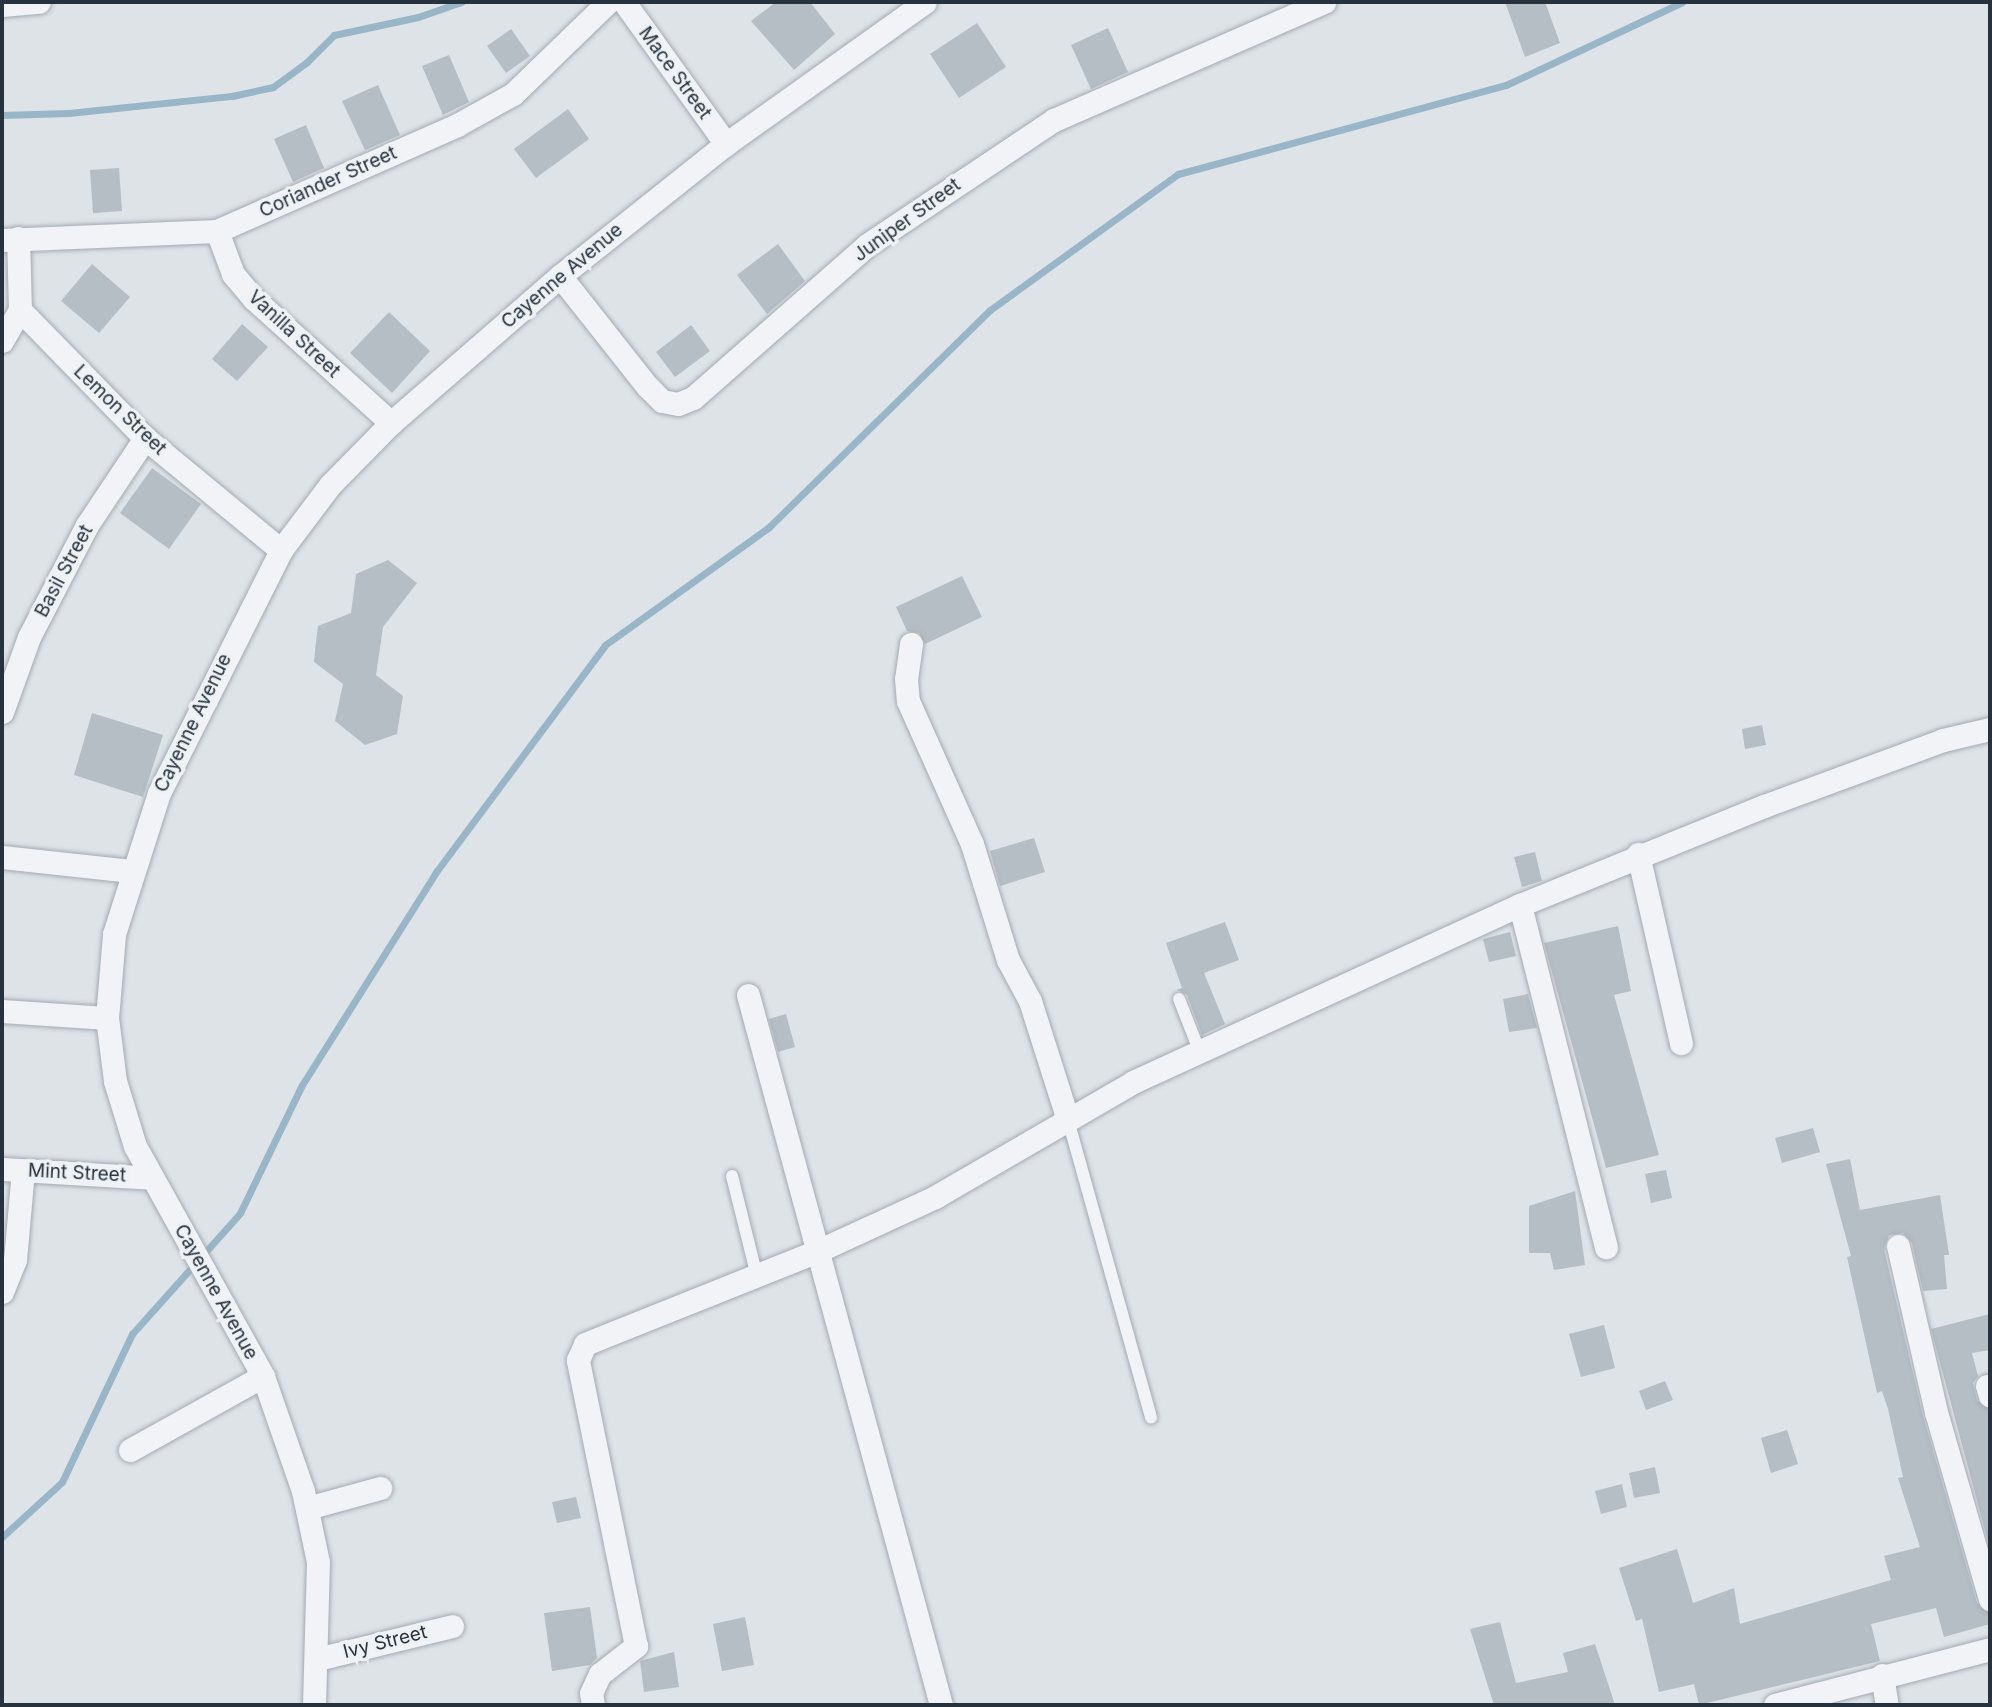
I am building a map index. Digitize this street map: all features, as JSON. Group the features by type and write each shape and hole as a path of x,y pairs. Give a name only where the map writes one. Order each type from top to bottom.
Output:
{"street":[{"path":"2,5 40,2"},
{"name":"Coriander Street","path":"10,239 217,231 457,125 513,94 608,2"},
{"name":"Mace Street","path":"624,2 726,144"},
{"name":"Cayenne Avenue","path":"314,1705 318,1562 307,1508 264,1376 135,1146 115,1082 107,1018 114,934 131,872 164,781 281,550 330,485 391,423 559,276 726,144 925,2"},
{"name":"Juniper Street","path":"559,276 647,386 662,401 678,404 693,398 867,245 1044,127 1324,2"},
{"name":"Vanilla Street","path":"217,231 233,274 254,299 391,423"},
{"path":"2,341 20,310 10,239"},
{"name":"Lemon Street","path":"20,310 145,438 281,550"},
{"name":"Basil Street","path":"2,712 41,615 88,525 145,438"},
{"path":"912,644 906,679 908,701 972,844 1007,960 1030,1001 1068,1120"},
{"path":"593,1705 591,1693 600,1674 636,1646 578,1360 585,1344 820,1250 935,1197 1068,1120 1199,1050 1520,905 1638,854 1943,740 1990,729"},
{"path":"1638,854 1681,1043"},
{"path":"2,857 131,872"},
{"path":"1520,905 1606,1247"},
{"path":"748,995 820,1250 941,1705"},
{"path":"2,1011 107,1018"},
{"path":"2,1292 15,1260 12,1169"},
{"name":"Mint Street","path":"12,1169 152,1178"},
{"path":"1898,1246 1936,1412 1990,1599"},
{"path":"130,1450 264,1376"},
{"path":"307,1508 380,1488"},
{"name":"Ivy Street","path":"317,1658 452,1626"},
{"path":"1775,1705 1990,1649"},
{"path":"1882,1675 1887,1705"}],"lane":[{"path":"1179,999 1199,1050"},
{"path":"1068,1120 1151,1418"},
{"path":"732,1176 757,1276"}],"building":[{"path":"776,2 810,2 835,34 794,70 751,21"},
{"path":"1505,2 1545,2 1560,43 1525,57"},
{"path":"977,23 1006,67 959,98 930,54"},
{"path":"1108,28 1128,72 1091,89 1071,45"},
{"path":"511,29 530,56 506,73 487,46"},
{"path":"449,55 469,102 443,115 422,66"},
{"path":"378,85 400,135 365,150 342,101"},
{"path":"568,109 589,139 536,178 514,149"},
{"path":"306,125 324,168 293,182 274,139"},
{"path":"119,168 122,211 93,213 90,170"},
{"path":"778,244 805,281 767,314 737,275"},
{"path":"92,264 130,297 99,333 61,301"},
{"path":"389,312 430,351 392,393 350,353"},
{"path":"242,324 268,347 237,381 212,359"},
{"path":"691,325 710,351 675,377 656,352"},
{"path":"152,468 201,504 169,549 120,513"},
{"path":"388,560 417,583 383,627 376,675 403,696 397,734 365,745 335,721 343,684 314,662 315,650 318,626 351,613 356,574"},
{"path":"962,576 982,617 925,644 919,633 907,631 896,607"},
{"path":"92,713 163,735 143,797 74,775"},
{"path":"1762,725 1766,745 1745,749 1742,729"},
{"path":"1034,838 1045,872 1000,886 990,851"},
{"path":"1535,852 1542,881 1522,887 1514,857"},
{"path":"1225,922 1239,960 1204,973 1225,1024 1202,1035 1187,995 1177,990 1182,988 1166,943"},
{"path":"1618,926 1631,991 1614,995 1659,1155 1606,1168 1544,943"},
{"path":"1510,932 1516,956 1489,962 1483,939"},
{"path":"1528,994 1537,1028 1509,1032 1503,999"},
{"path":"786,1014 795,1047 778,1052 769,1019"},
{"path":"1813,1128 1820,1152 1782,1163 1775,1138"},
{"path":"1850,1159 1860,1210 1940,1195 1949,1255 1944,1255 1947,1289 1923,1291 1912,1243 1903,1233 1889,1235 1884,1249 1923,1416 1977,1603 1990,1613 1990,1624 1944,1637 1936,1608 1871,1624 1880,1661 1699,1705 1694,1684 1659,1692 1642,1619 1636,1621 1619,1568 1677,1549 1693,1603 1734,1588 1740,1624 1891,1580 1884,1556 1920,1547 1898,1478 1903,1477 1888,1409 1882,1391 1877,1393 1847,1257 1851,1256 1826,1164"},
{"path":"1666,1170 1672,1198 1651,1203 1645,1174"},
{"path":"1575,1191 1585,1265 1554,1270 1550,1253 1529,1253 1529,1206"},
{"path":"1990,1314 1990,1350 1972,1353 1978,1376 1973,1383 1977,1400 1990,1410 1990,1549 1931,1329"},
{"path":"1604,1325 1615,1368 1581,1377 1569,1334"},
{"path":"1665,1381 1673,1400 1646,1410 1639,1391"},
{"path":"1787,1430 1798,1464 1771,1473 1761,1438"},
{"path":"1655,1467 1660,1493 1634,1498 1629,1473"},
{"path":"1622,1484 1627,1507 1601,1514 1595,1491"},
{"path":"576,1497 581,1518 557,1523 552,1502"},
{"path":"590,1607 597,1658 590,1665 552,1671 544,1613"},
{"path":"745,1617 754,1665 722,1671 713,1624"},
{"path":"1500,1622 1516,1683 1568,1672 1563,1653 1595,1644 1615,1705 1494,1705 1470,1629"},
{"path":"674,1652 679,1687 644,1692 640,1661"}],"waterway":[{"path":"2,115 69,113 232,96 273,87 307,62 334,35 418,17 461,2"},
{"path":"2,1537 62,1482 132,1334 240,1213 302,1085 436,872 605,645 769,527 990,310 1178,174 1506,85 1682,2"}]}
